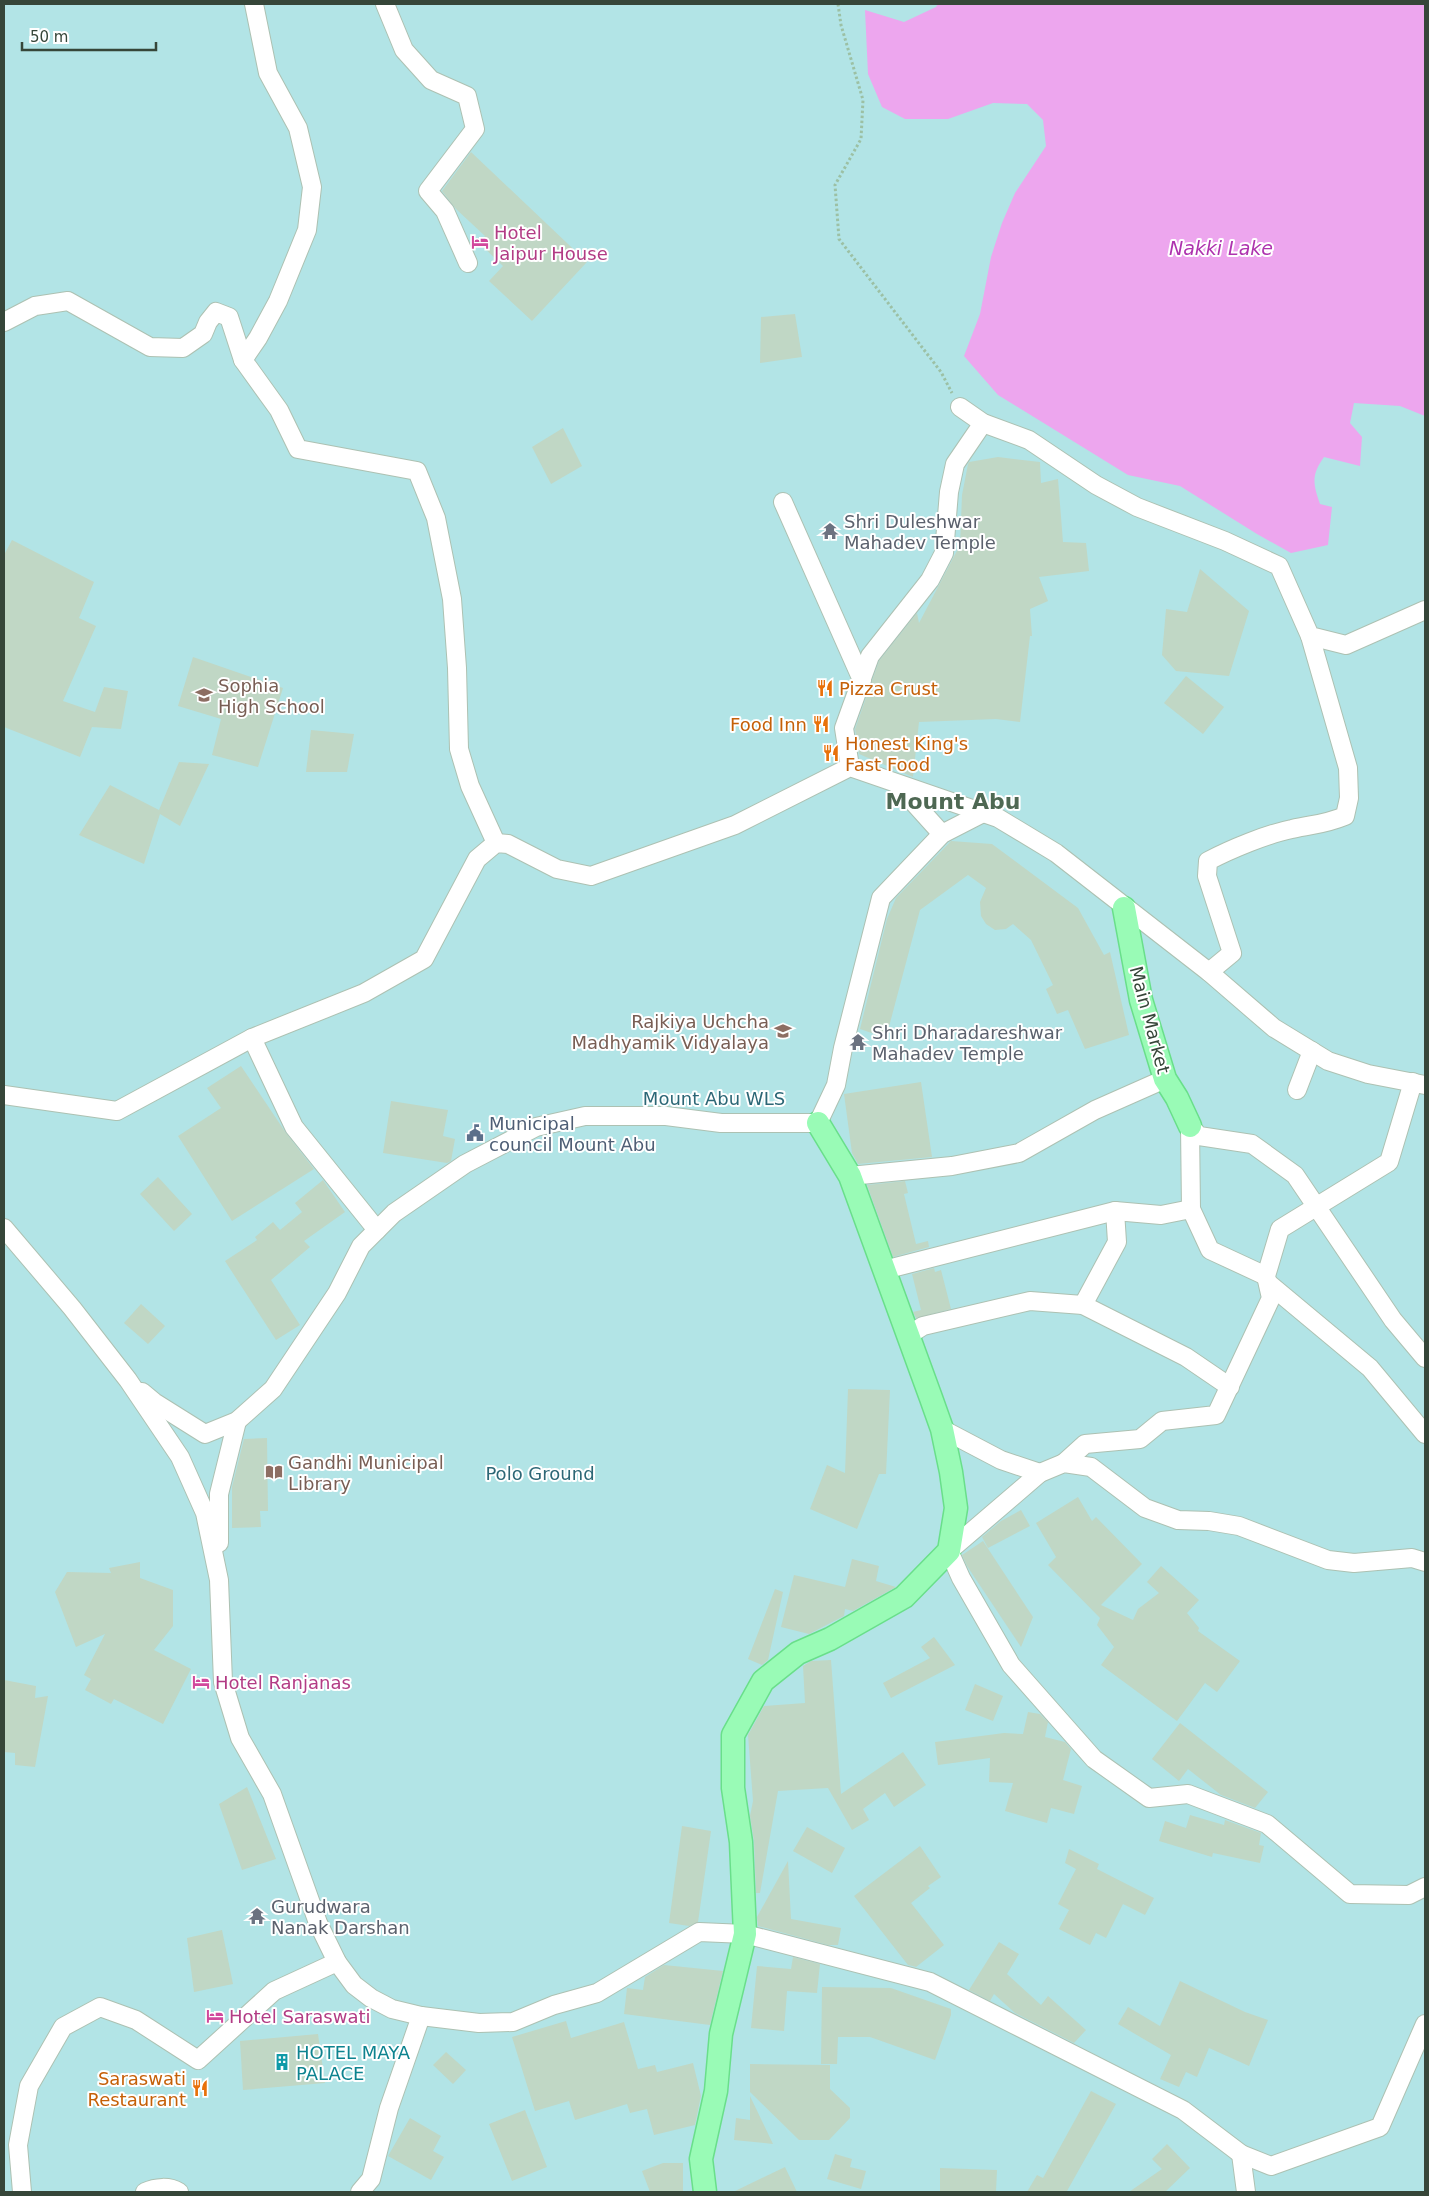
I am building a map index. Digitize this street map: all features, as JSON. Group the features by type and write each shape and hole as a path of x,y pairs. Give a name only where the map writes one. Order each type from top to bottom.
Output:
{"main road":[{"name":"Main Market","path":"1124,908 1141,1000 1165,1078 1190,1126"},
{"path":"706,2192 701,2159 716,2091 721,2034 744,1934 741,1842 733,1788 733,1736 763,1681 798,1652 830,1638 904,1597 949,1551 956,1508 942,1429 850,1176 818,1123"}],"street":[{"path":"243,360 258,338 278,301 307,230 312,187 298,128 268,73 254,4"},
{"path":"386,4 404,50 431,80 466,96 475,129 428,191 445,211 468,263"},
{"path":"4,322 35,306 68,301 150,347 183,348 203,334 208,322 216,312 229,317 243,360 279,410 298,449 400,466 417,471 436,518 452,599 457,668 459,749 470,786 496,843"},
{"path":"960,407 983,423 1029,440 1096,485 1137,508 1226,541 1279,566 1310,636 1348,768 1349,798 1345,816 1326,824 1291,829 1224,852 1208,861 1206,876 1232,954 1209,972"},
{"path":"850,767 844,728 870,656 930,580 944,553 949,492 955,464 983,423"},
{"path":"783,502 862,680"},
{"path":"1310,636 1346,644 1425,610"},
{"path":"4,1095 117,1111 252,1038 364,993 424,959 477,858 496,843 508,844 556,869 591,876 734,825 850,767 981,814 998,818 1056,853 1124,908 1209,972 1274,1028 1328,1061 1368,1074 1419,1084 1389,1162 1280,1229 1267,1280 1271,1298 1216,1415 1162,1421 1140,1439 1085,1444 1064,1464 1040,1473 949,1551 962,1578 1011,1664 1094,1759 1133,1787 1149,1798 1188,1794 1267,1824 1350,1894 1409,1895 1425,1887"},
{"path":"896,782 942,834"},
{"path":"128,1380 154,1402 205,1434 237,1421 273,1389 337,1293 361,1246 394,1213 465,1164 536,1127 585,1116 666,1116 720,1123 818,1123 836,1085 843,1048 882,898 942,834 981,814"},
{"path":"252,1038 294,1128 377,1230"},
{"path":"1297,1090 1312,1051"},
{"path":"850,1176 952,1166 1020,1153 1095,1110 1165,1078"},
{"path":"1190,1126 1199,1136 1252,1144 1295,1175 1393,1320 1425,1358"},
{"path":"1190,1126 1191,1209 1210,1250 1267,1280 1370,1368 1425,1434"},
{"path":"884,1270 1115,1211 1161,1214 1191,1209"},
{"path":"1083,1304 1117,1242 1115,1211"},
{"path":"4,1228 72,1308 128,1380 180,1457 205,1513 219,1585"},
{"path":"907,1336 923,1326 1030,1301 1083,1304 1186,1356 1230,1387"},
{"path":"237,1421 219,1494 219,1585 223,1682 240,1738 272,1794 318,1923 337,1962 354,1985 371,1998 392,2009 421,2016 479,2023 513,2022 554,2005 597,1993 699,1932 744,1934 930,1982 1183,2110 1241,2154 1271,2166 1380,2127 1425,2024"},
{"path":"942,1429 1001,1460 1040,1473"},
{"path":"1064,1464 1091,1467 1145,1508 1178,1520 1209,1521 1239,1526 1328,1560 1354,1563 1412,1558 1425,1562"},
{"path":"22,2192 18,2145 29,2086 63,2027 100,2006 136,2020 198,2060 274,1991 337,1962"},
{"path":"360,2192 371,2179 389,2108 421,2016"},
{"path":"1241,2154 1246,2192"},
{"path":"146,2192 154,2188 174,2189 179,2192"}],"path":[{"path":"838,4 841,25 863,100 862,139 835,185 839,239 941,372 960,407"}],"green space":[{"name":"Mount Abu WLS","path":"4,4 1425,4 1425,2192 4,2192"}],"water":[{"name":"Nakki Lake","path":"938,4 1425,4 1425,416 1400,406 1354,403 1350,423 1362,437 1360,466 1324,457 1317,469 1314,480 1320,504 1332,507 1328,545 1291,553 1180,486 1128,475 998,395 964,356 980,314 991,257 1002,223 1015,193 1046,146 1043,120 1027,104 993,103 948,119 905,119 882,107 868,74 865,10 904,22 936,7"}],"building":[{"path":"471,152 587,262 532,321 489,281 503,266 479,243 485,236 456,209 442,191"},
{"path":"795,314 802,357 760,363 761,317"},
{"path":"563,428 582,466 551,484 532,447"},
{"path":"998,457 1040,462 1041,483 1058,479 1063,542 1086,543 1089,571 1039,577 1048,601 1030,609 1032,636 1030,636 1020,722 996,719 919,722 913,777 859,754 855,729 879,661 917,613 919,623 960,545 962,495 969,462"},
{"path":"12,540 94,582 79,618 96,626 63,701 95,712 104,687 128,691 121,729 92,727 80,757 4,727 4,555"},
{"path":"1200,569 1249,611 1229,676 1176,671 1162,655 1166,609 1187,612"},
{"path":"193,657 283,688 258,767 212,755 221,719 178,706"},
{"path":"1186,676 1224,707 1203,734 1164,703"},
{"path":"311,730 354,734 347,772 306,772"},
{"path":"179,762 209,764 180,826 160,814 144,864 79,835 110,785 159,810"},
{"path":"951,841 992,844 1078,908 1104,955 1110,952 1129,1035 1085,1049 1068,1010 1057,1014 1046,989 1053,985 1031,940 1013,924 1006,929 995,930 986,924 981,916 980,902 986,888 968,875 920,910 886,1038 860,1029 887,919 896,898"},
{"path":"241,1066 286,1133 314,1169 232,1221 178,1136 221,1108 207,1088"},
{"path":"921,1082 932,1157 858,1164 852,1153 844,1094"},
{"path":"391,1101 448,1110 443,1136 455,1139 451,1161 447,1163 383,1153"},
{"path":"158,1177 192,1214 174,1231 140,1194"},
{"path":"323,1180 345,1212 304,1241 310,1247 271,1280 300,1325 276,1340 225,1261 257,1240 255,1237 273,1222 280,1230 302,1212 295,1203"},
{"path":"905,1181 908,1193 904,1194 916,1244 928,1241 929,1247 893,1257 867,1185"},
{"path":"934,1268 935,1272 941,1270 951,1309 916,1318 913,1312 921,1310 912,1274"},
{"path":"141,1304 165,1326 148,1344 124,1323"},
{"path":"848,1389 890,1390 886,1474 879,1474 857,1529 810,1509 827,1465 845,1473"},
{"path":"267,1438 268,1511 260,1511 261,1527 232,1528 232,1487 244,1439"},
{"path":"1078,1497 1092,1521 1096,1517 1142,1564 1101,1605 1133,1620 1138,1609 1159,1593 1147,1582 1161,1566 1199,1600 1187,1613 1199,1628 1198,1631 1240,1661 1217,1692 1205,1683 1177,1721 1101,1665 1114,1647 1097,1625 1100,1618 1048,1565 1056,1557 1036,1523"},
{"path":"1021,1510 1030,1526 988,1548 982,1537 1001,1521"},
{"path":"983,1541 1033,1617 1021,1647 967,1566 962,1555"},
{"path":"852,1559 879,1566 876,1581 896,1587 853,1611 845,1609 844,1616 809,1634 781,1627 794,1575 845,1587"},
{"path":"140,1562 140,1578 173,1590 173,1626 154,1650 191,1669 163,1724 114,1699 111,1704 85,1690 91,1679 84,1675 105,1634 76,1647 55,1592 67,1572 111,1573 109,1568"},
{"path":"775,1589 783,1592 768,1660 762,1665 748,1659"},
{"path":"934,1637 955,1665 891,1698 883,1683 930,1658 921,1647"},
{"path":"831,1660 841,1794 903,1752 926,1785 894,1807 885,1793 863,1809 869,1820 852,1830 828,1788 778,1791 760,1893 756,1893 754,1841 750,1816 753,1801 748,1735 764,1706 805,1703 803,1666 811,1661"},
{"path":"4,1680 36,1686 35,1698 48,1696 35,1767 15,1765 15,1753 4,1752"},
{"path":"975,1684 1003,1696 993,1721 965,1710"},
{"path":"1028,1712 1040,1714 1048,1722 1045,1737 1065,1742 1071,1749 1063,1780 1082,1786 1074,1814 1051,1808 1047,1823 1005,1811 1013,1783 989,1782 990,1758 938,1765 935,1742 1004,1733 1023,1734"},
{"path":"1180,1723 1268,1792 1255,1808 1221,1795 1188,1769 1179,1781 1152,1759"},
{"path":"247,1787 276,1859 242,1870 219,1804"},
{"path":"1190,1815 1224,1825 1225,1820 1261,1833 1259,1845 1264,1846 1260,1863 1213,1853 1212,1857 1159,1841 1165,1821 1186,1828"},
{"path":"682,1826 711,1831 698,1922 689,1926 669,1923"},
{"path":"807,1827 845,1848 832,1873 793,1851"},
{"path":"920,1846 941,1877 928,1886 930,1888 911,1903 944,1945 916,1967 908,1965 854,1896"},
{"path":"1069,1849 1099,1864 1097,1869 1154,1898 1145,1915 1123,1904 1106,1938 1096,1933 1090,1945 1059,1929 1069,1910 1058,1904 1076,1869 1065,1863"},
{"path":"788,1861 791,1919 841,1928 838,1945 828,1945 758,1926 757,1917"},
{"path":"222,1930 233,1984 194,1992 187,1938"},
{"path":"999,1942 1019,1954 1007,1974 1041,2005 1048,1996 1086,2030 1074,2043 1015,2013 994,1994 990,2001 969,1990"},
{"path":"793,1957 820,1964 817,1993 787,1991 784,2031 751,2028 757,1966 791,1969"},
{"path":"664,1965 723,1971 710,2025 624,2014 627,1988 643,1990 645,1977"},
{"path":"1180,1981 1245,2012 1268,2020 1249,2066 1209,2048 1197,2077 1186,2072 1179,2087 1160,2079 1171,2055 1118,2024 1128,2007 1160,2026"},
{"path":"822,1987 891,1988 951,2009 951,2015 935,2060 870,2037 838,2037 837,2064 821,2064"},
{"path":"566,2021 571,2038 624,2022 638,2069 655,2065 657,2072 693,2063 701,2096 695,2125 654,2135 647,2109 630,2113 627,2104 575,2120 569,2101 535,2111 512,2037"},
{"name":"HOTEL MAYA PALACE","path":"318,2034 325,2083 243,2090 240,2041"},
{"path":"446,2052 466,2070 453,2084 433,2065"},
{"path":"750,2064 830,2065 830,2089 850,2108 850,2118 829,2140 799,2140 750,2092"},
{"path":"1091,2091 1116,2104 1067,2191 1069,2192 1027,2192 1037,2175 1043,2178"},
{"path":"750,2096 773,2144 734,2140 736,2118 750,2120"},
{"path":"525,2110 547,2167 512,2181 489,2124"},
{"path":"410,2118 441,2136 433,2151 444,2157 431,2180 388,2156"},
{"path":"1167,2144 1190,2168 1165,2192 1129,2192 1162,2169 1152,2159"},
{"path":"835,2154 852,2159 850,2167 866,2171 861,2189 827,2179"},
{"path":"663,2163 683,2163 683,2192 650,2192 642,2171"},
{"path":"785,2167 797,2192 733,2192"},
{"path":"940,2168 997,2170 996,2192 940,2191"}],"place":[{"name":"Hotel Jaipur House","path":"480,242"},
{"name":"Shri Duleshwar Mahadev Temple","path":"830,531"},
{"name":"Pizza Crust","path":"825,688"},
{"name":"Sophia High School","path":"204,695"},
{"name":"Food Inn","path":"821,724"},
{"name":"Honest King's Fast Food","path":"831,753"},
{"name":"Rajkiya Uchcha Madhyamik Vidyalaya","path":"783,1031"},
{"name":"Shri Dharadareshwar Mahadev Temple","path":"858,1042"},
{"name":"Municipal council Mount Abu","path":"475,1133"},
{"name":"Gandhi Municipal Library","path":"274,1472"},
{"name":"Hotel Ranjanas","path":"201,1682"},
{"name":"Gurudwara Nanak Darshan","path":"257,1916"},
{"name":"Hotel Saraswati","path":"215,2016"},
{"name":"HOTEL MAYA PALACE","path":"282,2062"},
{"name":"Saraswati Restaurant","path":"200,2088"}],"district":[{"name":"Mount Abu","path":"953,801"}],"park label":[{"name":"Polo Ground","path":"540,1473"}]}
